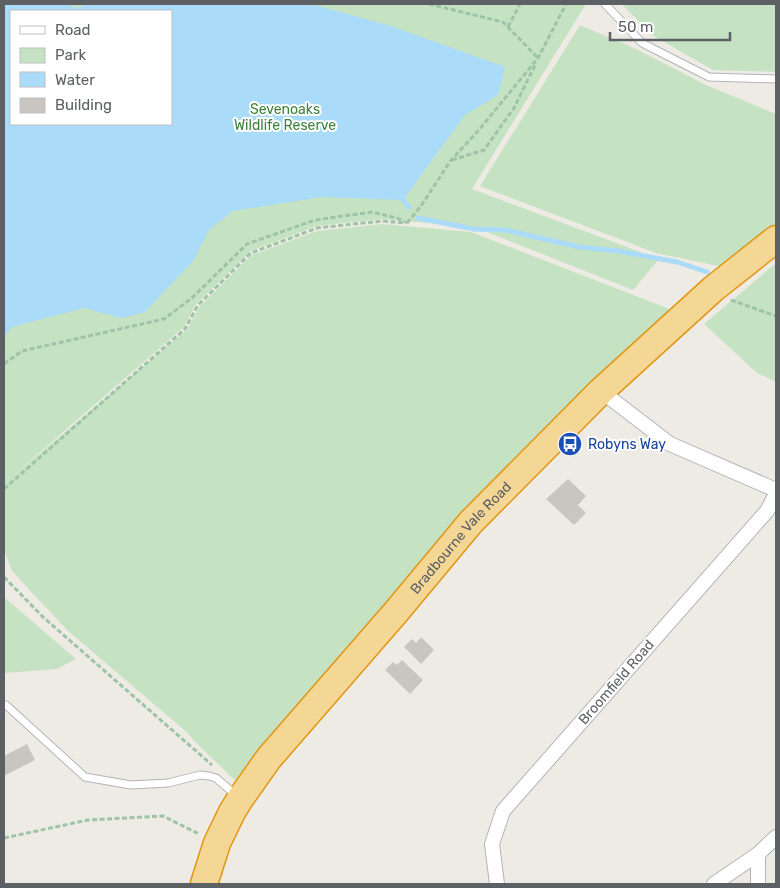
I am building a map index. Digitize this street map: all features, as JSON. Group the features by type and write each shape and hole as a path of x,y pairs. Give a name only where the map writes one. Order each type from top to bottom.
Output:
{"highway":[{"name":"Bradbourne Vale Road","path":"204,884 217,843 240,799 269,758 390,619 471,522 601,391 713,289 776,239"}],"street":[{"path":"601,391 670,444 776,490"},
{"name":"Broomfield Road","path":"497,884 492,844 503,811 766,510 776,494"},
{"path":"714,884 758,854 776,836"},
{"path":"758,854 758,884"}],"lane":[{"path":"605,4 642,43 709,77 776,79"},
{"path":"6,705 85,777 131,785 168,783 200,775 216,778 240,799"}],"path":[{"path":"429,4 503,22 538,58"},
{"path":"508,27 520,4"},
{"path":"451,160 484,150 514,108 566,4"},
{"path":"407,223 421,206 451,160 478,132 538,58"},
{"path":"4,364 22,351 164,320 192,298 247,244 315,220 372,212 397,218 407,223"},
{"path":"4,488 186,329 198,305 251,253 316,228 382,221 407,223"},
{"path":"713,289 732,301 776,316"},
{"path":"4,578 43,617 214,766 217,772 216,778"},
{"path":"4,838 88,820 163,816 217,843"}],"green space":[{"path":"4,4 586,4 472,189 659,259 633,290 474,227 382,219 316,226 251,251 196,304 184,327 9,479 187,330 200,306 252,255 317,231 382,224 471,232 672,310 372,621 235,780 189,734 68,631 12,571 4,550"},
{"path":"622,4 776,4 776,72 713,70 652,35"},
{"path":"580,25 636,49 706,85 776,114 776,231 723,267 656,253 480,186"},
{"path":"776,263 776,382 757,373 704,324"},
{"path":"4,597 76,659 57,669 4,673"}],"water":[{"name":"Sevenoaks Wildlife Reserve","path":"4,4 66,4 77,8 90,4 311,4 391,26 505,67 498,95 465,115 403,200 321,197 233,211 209,230 194,260 145,312 122,318 84,308 12,327 4,336"}],"building":[{"path":"568,479 586,496 578,505 586,513 574,525 546,499"},
{"path":"421,637 434,650 421,664 404,647 412,639 416,643"},
{"path":"402,660 423,680 410,694 385,670 393,662 397,665"},
{"path":"27,744 35,760 4,776 4,756"}],"waterway":[{"path":"403,200 409,207"},
{"path":"418,218 474,229 505,230 579,247 618,251 677,262 707,272"}],"place":[{"name":"Robyns Way","path":"570,444"}]}
